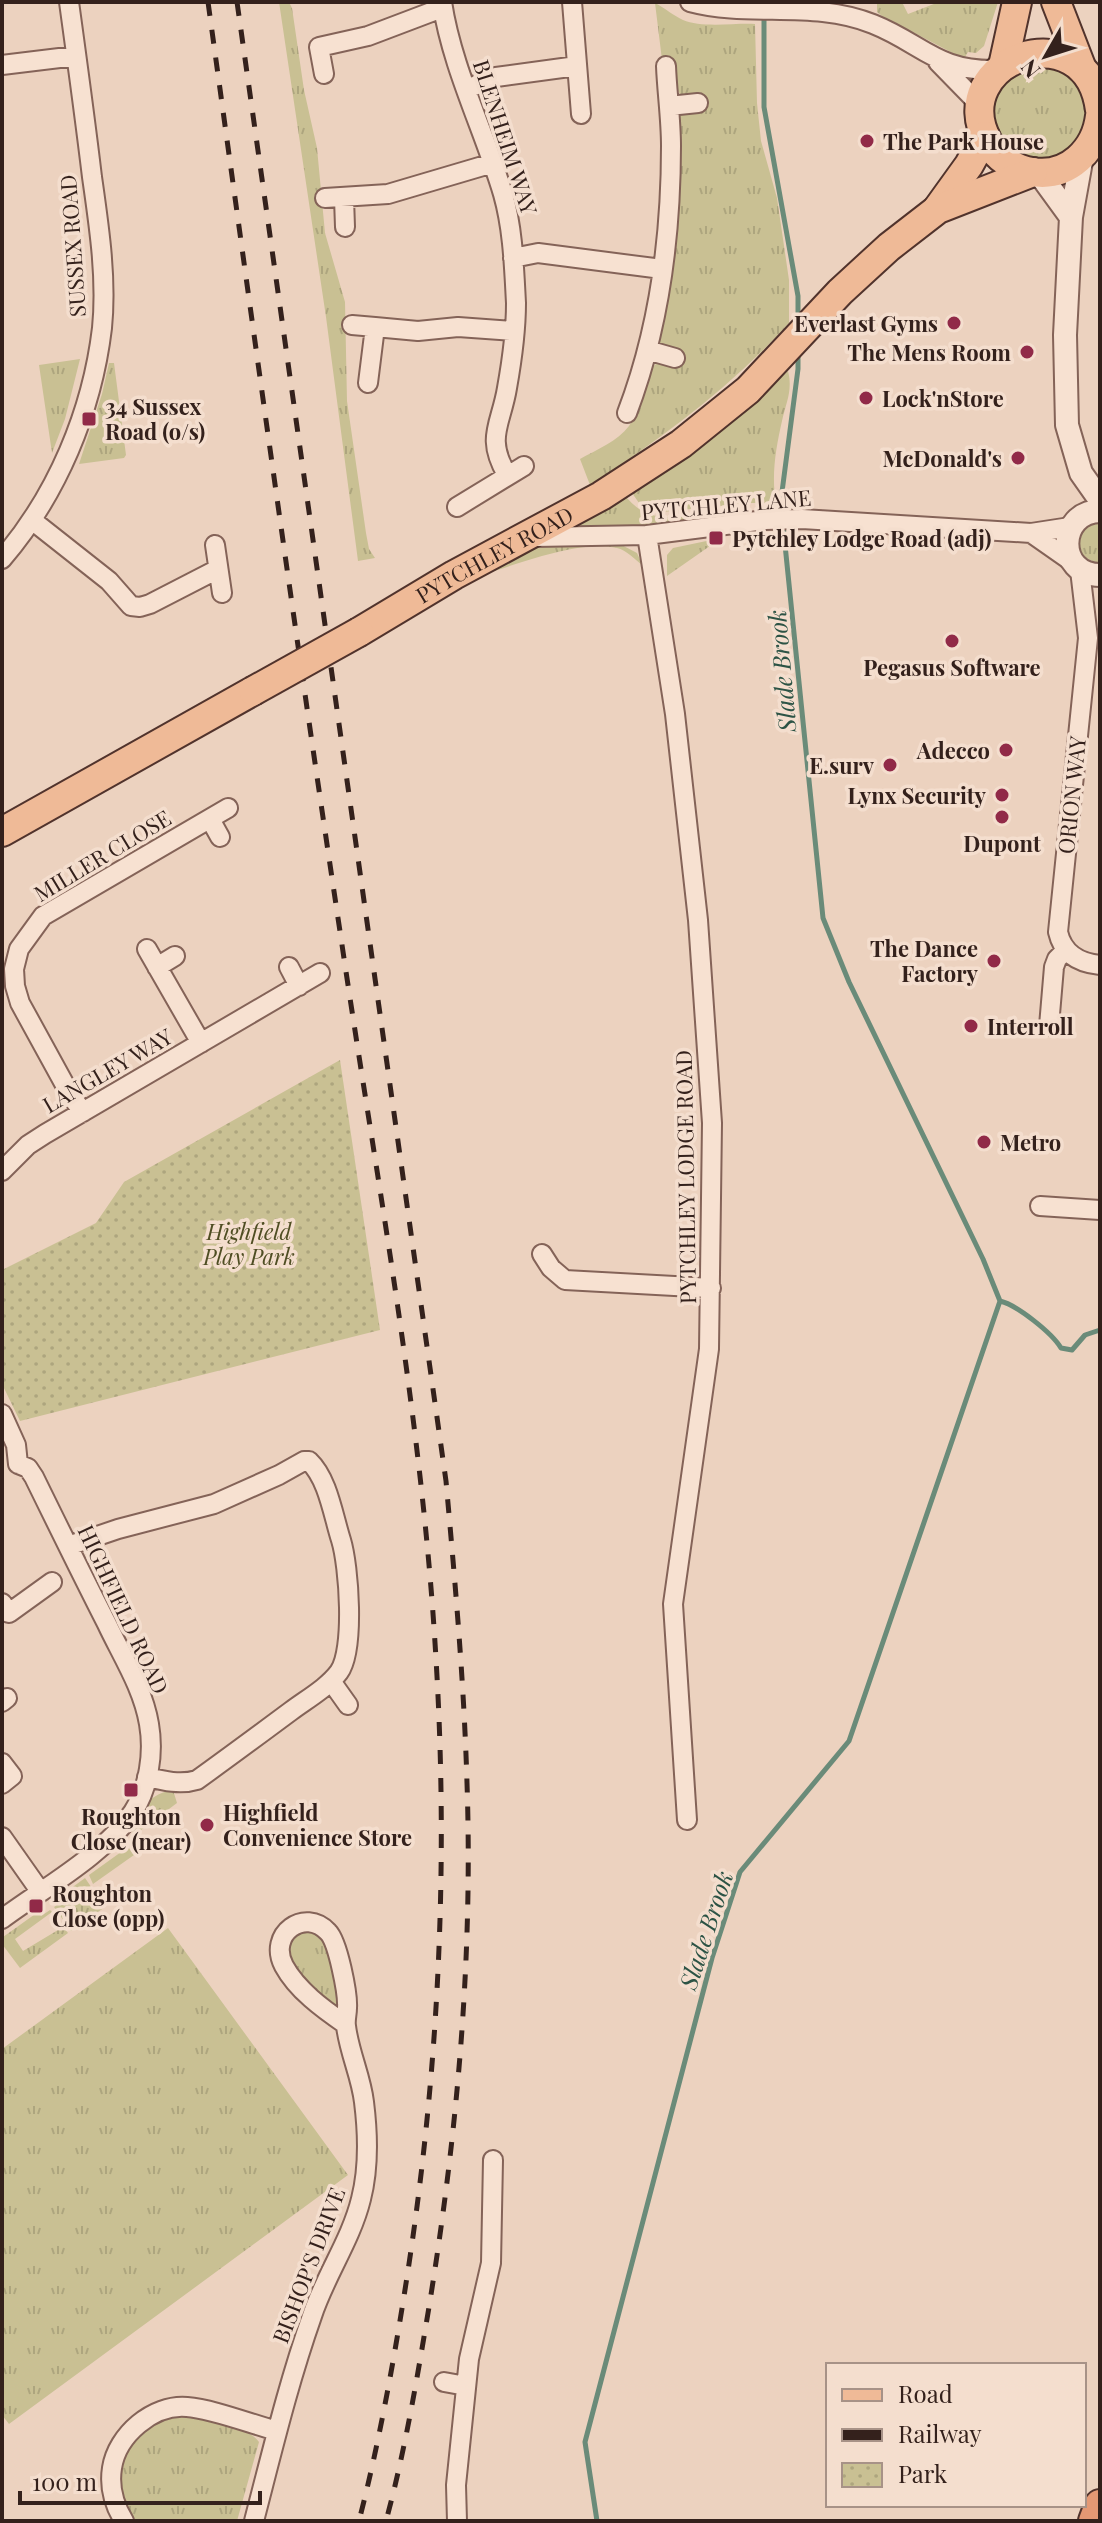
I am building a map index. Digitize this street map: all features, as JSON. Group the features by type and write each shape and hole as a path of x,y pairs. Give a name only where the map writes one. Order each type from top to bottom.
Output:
{"highway":[{"path":"1094,2521 1100,2505"}],"main road":[{"path":"1000,68 1017,2"},
{"path":"1056,2 1089,73 1100,110"},
{"path":"1036,173 1004,161 985,136 981,106 986,86 1000,68 1021,56 1043,53 1064,57 1089,73"},
{"name":"PYTCHLEY ROAD","path":"2,832 601,496 681,444 748,390 823,310 889,247 938,209 985,136"},
{"name":"PYTCHLEY ROAD","path":"938,209 1036,173 1055,171 1094,137"}],"street":[{"name":"SUSSEX ROAD","path":"2,559 33,521 75,437 89,393 102,326 100,239 69,2"},
{"path":"572,2 581,114"},
{"path":"690,2 711,7 825,10 873,24 937,60 975,71 1000,68"},
{"path":"324,74 312,48 368,36 442,7"},
{"name":"BLENHEIM WAY","path":"442,7 447,31 504,198 513,258 514,331 507,390 495,432 498,456 516,470 457,507"},
{"path":"2,65 76,56"},
{"path":"937,60 981,106"},
{"path":"467,89 496,77 577,66"},
{"path":"627,413 647,350 662,269 670,197 666,66"},
{"path":"669,106 698,103"},
{"path":"1094,137 1071,217 1065,335 1067,425 1081,473 1100,500"},
{"path":"345,227 334,198 388,194 493,163"},
{"path":"1036,173 1071,217"},
{"path":"513,258 538,253 662,269"},
{"path":"352,325 418,331 458,327 514,331"},
{"path":"368,383 375,327"},
{"path":"647,350 675,358"},
{"path":"1081,473 1072,524 1066,538 1084,569"},
{"path":"1072,524 1084,513 1100,511"},
{"name":"PYTCHLEY LANE","path":"522,538 647,535 765,520 802,519 1031,533 1072,524"},
{"path":"33,521 109,581 131,606 150,604 218,569"},
{"path":"1031,533 1084,569"},
{"name":"PYTCHLEY LODGE ROAD","path":"647,535 675,714 698,920 712,1123 709,1349 673,1604 687,1820"},
{"path":"215,545 222,593"},
{"name":"ORION WAY","path":"1049,1026 1054,967 1065,951 1058,932 1088,638 1084,569"},
{"name":"ORION WAY","path":"1088,638 1100,610"},
{"name":"MILLER CLOSE","path":"83,1112 20,1003 14,969 19,949 43,916 228,808"},
{"path":"210,819 220,837"},
{"path":"147,949 201,1043"},
{"path":"1065,951 1075,959 1100,965"},
{"path":"157,967 175,956"},
{"path":"289,967 299,986"},
{"name":"LANGLEY WAY","path":"2,1171 28,1145 320,973"},
{"path":"1040,1206 1100,1210"},
{"path":"542,1254 551,1268 565,1280 711,1288"},
{"name":"HIGHFIELD ROAD","path":"2,1414 16,1445 10,1466 28,1468 68,1546 141,1696 149,1724 151,1748 147,1777 134,1810 110,1840 2,1919"},
{"path":"68,1546 118,1529 214,1504 304,1461 314,1466 327,1496 345,1552 348,1578 346,1656 340,1670 331,1681 197,1780 178,1782 147,1777"},
{"path":"4,1611 52,1582"},
{"path":"331,1681 348,1705"},
{"path":"2,1763 12,1776 2,1784"},
{"path":"2,1837 40,1891"},
{"name":"BISHOP'S DRIVE","path":"254,2521 312,2316 354,2220 367,2157 360,2077 345,2024 348,2006 333,1938 319,1924 302,1923 292,1927 282,1937 279,1947 285,1968 313,1999 345,2024"},
{"path":"457,2521 457,2471 469,2359 491,2263 493,2160"},
{"path":"444,2382 466,2386"},
{"path":"124,2521 116,2509 111,2490 112,2466 120,2446 131,2430 144,2419 186,2406 277,2431"}],"green space":[{"path":"279,2 289,2 292,8 304,90 317,148 325,233 345,302 347,401 366,533 369,549 375,558 358,561 326,317"},
{"path":"877,2 902,2 908,14 939,2 998,2 984,46 976,53 968,52 964,59 882,16 877,12"},
{"path":"655,3 690,22 708,25 755,24 761,141 777,198 789,280 789,323 744,369 695,410 590,485 580,459 613,441 629,426 647,375 659,362 657,346 677,117 682,97 663,68"},
{"path":"1030,65 1048,65 1066,73 1079,86 1087,104 1084,132 1066,153 1048,161 1030,161 1012,153 999,140 991,122 991,104 999,86 1012,73"},
{"path":"80,359 65,419 52,453 39,365"},
{"path":"109,363 114,363 126,455 124,458 79,464 102,394"},
{"path":"788,371 789,390 775,462 776,503 662,512 639,503 630,490 774,373 780,378"},
{"path":"623,493 648,514 682,516 687,521 655,526 564,529"},
{"path":"1100,521 1100,563 1084,556 1078,544 1084,531"},
{"path":"716,539 667,576 667,555 673,548"},
{"path":"616,542 637,553 643,566 620,549 602,546 550,554 485,574 543,543"},
{"name":"Highfield Play Park","path":"340,1060 380,1330 20,1421 2,1384 2,1270 96,1223 124,1182"},
{"path":"173,1790 177,1803 133,1836 135,1820 144,1806 158,1795"},
{"path":"128,1847 134,1855 93,1884 89,1875"},
{"path":"85,1878 105,1907 71,1931 54,1907 61,1902 59,1897"},
{"path":"50,1910 52,1912 15,1939 23,1951 63,1927 68,1933 20,1968 2,1944 3,1937 38,1912 41,1916"},
{"path":"168,1928 348,2175 9,2424 2,2415 2,2049"},
{"path":"305,1931 315,1933 328,1948 339,2001 336,2006 333,2007 304,1980 290,1960 289,1949 293,1940"},
{"path":"180,2414 234,2426 259,2442 237,2521 132,2521 123,2507 117,2480 127,2447 154,2422"}],"waterway":[{"name":"Slade Brook","path":"764,13 764,107 798,296 798,320"},
{"name":"Slade Brook","path":"783,515 782,492 798,350"},
{"name":"Slade Brook","path":"783,525 823,918 849,982 983,1259 1000,1301 1034,1320 1061,1348 1072,1350 1085,1335 1100,1330"},
{"name":"Slade Brook","path":"597,2521 585,2442 712,1958 740,1872 849,1741 1000,1301"}],"railway":[{"path":"208,2 306,704 409,1388 436,1659 441,1899 425,2137 404,2296 384,2409 359,2521"},
{"path":"237,2 446,1481 464,1707 468,1915 455,2112 424,2334 405,2442 386,2521"}],"place":[{"name":"The Park House","path":"867,141"},
{"name":"Everlast Gyms","path":"954,323"},
{"name":"The Mens Room","path":"1027,352"},
{"name":"Lock'nStore","path":"866,398"},
{"name":"34 Sussex Road (o/s)","path":"89,419"},
{"name":"McDonald's","path":"1018,458"},
{"name":"Pytchley Lodge Road (adj)","path":"716,538"},
{"name":"Pegasus Software","path":"952,641"},
{"name":"Adecco","path":"1006,750"},
{"name":"E.surv","path":"890,765"},
{"name":"Lynx Security","path":"1002,795"},
{"name":"Dupont","path":"1002,817"},
{"name":"The Dance Factory","path":"994,961"},
{"name":"Interroll","path":"971,1026"},
{"name":"Metro","path":"984,1142"},
{"name":"Roughton Close (near)","path":"131,1790"},
{"name":"Highfield Convenience Store","path":"207,1825"},
{"name":"Roughton Close (opp)","path":"36,1906"}]}
